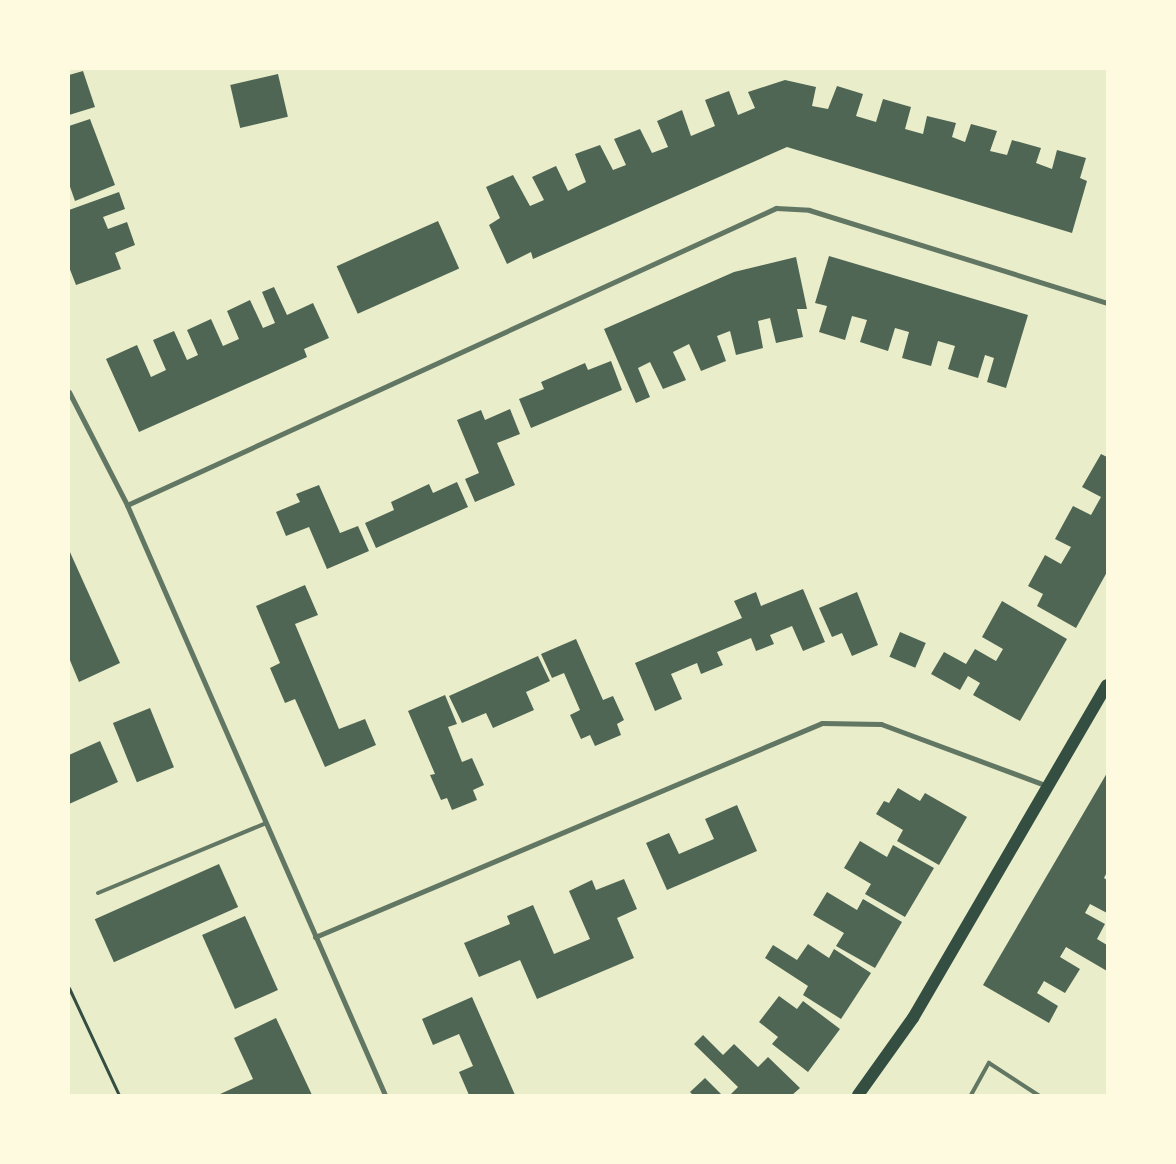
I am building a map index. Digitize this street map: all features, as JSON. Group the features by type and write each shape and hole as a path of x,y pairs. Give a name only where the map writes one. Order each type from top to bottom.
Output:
{"main road":[{"path":"858,1095 913,1018 1107,685"}],"street":[{"path":"127,505 776,208 809,210 1107,303"},
{"path":"69,392 127,505 385,1095"},
{"path":"315,937 822,723 881,724 1048,786"}],"lane":[{"path":"98,893 266,824"},
{"path":"971,1095 988,1063 1038,1095"}],"path":[{"path":"69,988 119,1095"}],"building":[{"path":"83,71 95,107 69,115 69,75"},
{"path":"278,74 288,117 240,128 230,85"},
{"path":"785,80 816,87 812,106 828,109 837,86 863,94 856,116 876,122 883,99 911,107 905,129 923,134 927,116 956,123 952,137 965,142 971,124 997,131 990,151 1007,155 1012,140 1041,148 1036,163 1052,169 1057,150 1086,158 1080,178 1087,181 1072,233 787,147 533,259 531,252 507,264 489,225 500,218 486,187 513,175 530,206 544,200 532,177 556,166 568,191 586,182 575,154 600,145 613,170 626,165 614,139 640,129 652,153 668,147 657,121 682,110 691,136 715,126 705,100 729,91 738,115 755,108 748,92"},
{"path":"90,119 115,185 75,201 69,184 69,126"},
{"path":"119,192 125,209 103,217 108,229 127,222 135,245 115,253 121,269 76,285 69,267 69,210"},
{"path":"438,221 459,269 358,314 337,266"},
{"path":"829,256 1028,315 1006,388 987,382 994,358 985,355 978,378 948,369 955,346 938,341 931,366 902,358 909,332 895,328 888,351 860,342 867,320 852,316 845,340 819,332 827,306 815,303"},
{"path":"796,257 807,309 797,309 803,337 776,343 770,318 758,321 763,348 736,355 730,331 717,336 726,361 701,371 689,344 673,352 686,380 663,389 650,362 638,368 650,397 636,403 604,329 734,272"},
{"path":"274,287 287,315 313,303 329,338 304,349 307,357 139,432 106,359 137,345 151,377 166,370 153,340 174,331 187,360 198,355 187,330 211,319 223,346 239,339 227,311 250,300 263,328 275,323 262,292"},
{"path":"611,361 622,390 531,428 519,399 544,389 541,382 585,363 588,370"},
{"path":"510,409 520,434 497,443 515,485 475,502 465,479 479,473 457,420 481,410 485,420"},
{"path":"1101,454 1107,457 1107,572 1076,628 1037,606 1043,594 1028,586 1045,555 1061,564 1071,547 1055,539 1073,506 1091,515 1101,497 1082,487"},
{"path":"457,482 468,507 376,548 365,523 394,510 391,502 429,484 433,493"},
{"path":"319,485 340,533 358,526 369,551 327,569 309,527 286,536 276,512 300,502 296,494"},
{"path":"69,550 120,663 79,682 69,658"},
{"path":"305,585 318,615 295,624 339,729 365,719 376,745 325,767 295,699 285,703 270,668 280,663 256,606"},
{"path":"803,589 825,642 803,651 792,626 770,635 774,644 756,651 751,638 717,652 723,665 701,674 697,663 671,674 682,699 655,711 635,663 742,618 734,601 756,592 761,606"},
{"path":"857,592 878,645 852,656 842,633 832,637 819,608"},
{"path":"1002,601 1067,639 1020,721 973,695 980,683 968,676 960,690 931,674 944,652 966,664 975,649 996,661 1003,649 982,637"},
{"path":"900,632 926,643 915,668 889,657"},
{"path":"576,639 603,700 613,696 624,720 617,724 621,735 595,746 590,735 581,739 570,715 580,710 564,673 552,678 541,654"},
{"path":"538,656 550,681 526,692 534,710 493,728 486,713 462,723 449,696"},
{"path":"445,695 457,724 448,727 462,762 472,758 484,785 473,790 477,800 452,810 447,798 441,800 430,775 435,774 408,711"},
{"path":"150,708 174,767 137,782 113,723"},
{"path":"100,741 118,782 69,804 69,755"},
{"path":"1107,773 1107,872 1104,878 1107,880 1107,913 1090,904 1085,913 1105,924 1097,939 1107,945 1107,971 1066,947 1060,957 1080,969 1065,993 1044,981 1037,993 1058,1006 1049,1023 983,985"},
{"path":"898,788 920,801 925,793 967,817 939,865 897,841 903,830 876,814 884,801 889,803"},
{"path":"737,805 757,851 667,890 646,843 669,833 679,854 714,839 705,819"},
{"path":"860,841 887,857 893,845 934,868 905,917 865,894 871,884 844,868"},
{"path":"219,864 238,907 114,962 95,919"},
{"path":"624,879 637,909 617,918 634,958 537,999 520,960 479,977 464,943 510,924 507,916 533,905 554,954 590,939 569,891 592,880 596,890"},
{"path":"827,892 857,910 863,899 902,922 875,968 836,946 844,933 813,915"},
{"path":"245,916 278,990 235,1009 202,935"},
{"path":"808,944 829,958 834,949 871,973 841,1019 803,995 808,986 765,958 773,945 797,960"},
{"path":"779,996 797,1009 803,1001 840,1029 808,1072 772,1044 778,1037 759,1022"},
{"path":"472,997 515,1095 469,1095 459,1072 473,1066 459,1034 433,1045 422,1019"},
{"path":"276,1018 312,1095 218,1095 253,1079 234,1038"},
{"path":"703,1035 723,1055 734,1044 758,1067 768,1057 800,1088 792,1095 730,1095 738,1087 694,1044"},
{"path":"705,1078 722,1095 693,1095 690,1092"}]}
